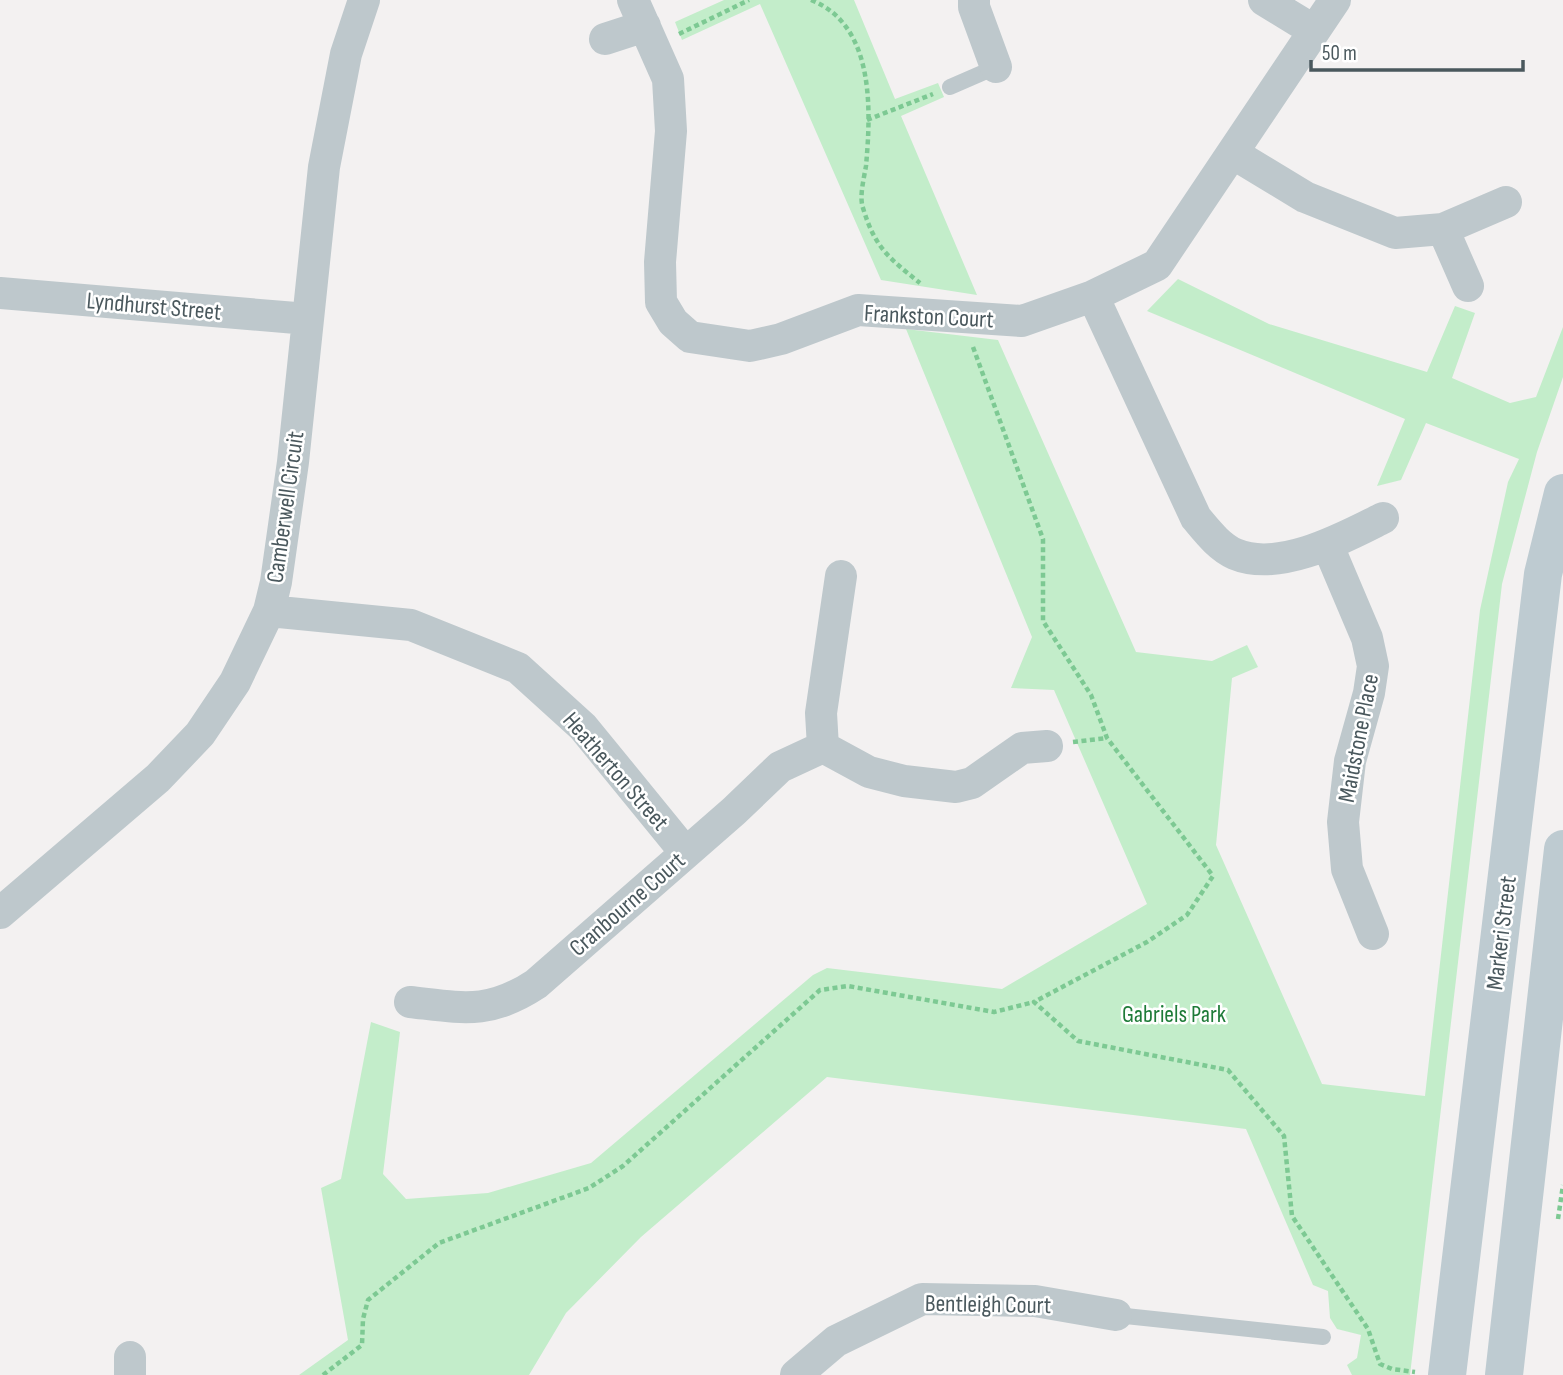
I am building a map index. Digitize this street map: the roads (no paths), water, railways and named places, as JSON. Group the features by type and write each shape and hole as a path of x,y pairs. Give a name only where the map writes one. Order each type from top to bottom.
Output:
{"main road":[{"name":"Markeri Street","path":"1433,1374 1542,574 1563,493"},
{"path":"1504,1375 1563,849"}],"street":[{"name":"Camberwell Circuit","path":"0,912 158,778 200,734 235,682 269,611 283,537 333,110 346,54 364,0"},
{"path":"974,0 974,7 996,67"},
{"path":"1264,0 1313,30"},
{"name":"Frankston Court","path":"643,24 668,79 671,131 660,262 661,302 673,322 690,337 750,346 781,339 858,310 1022,321 1093,296 1157,265 1335,0"},
{"path":"605,39 643,24"},
{"path":"1234,154 1306,197 1395,233 1443,229 1506,202"},
{"path":"1443,229 1468,286"},
{"name":"Lyndhurst Street","path":"0,293 308,319"},
{"path":"1093,296 1196,518 1213,538 1236,554 1260,558 1288,556 1328,546 1384,518"},
{"name":"Maidstone Place","path":"1328,546 1367,638 1373,666 1369,693 1350,761 1343,822 1347,869 1373,934"},
{"path":"841,576 821,713 823,747 878,775 956,787 972,783 1022,748 1047,746"},
{"name":"Heatherton Street","path":"269,611 411,625 519,668 583,727 685,852"},
{"name":"Cranbourne Court","path":"410,1002 486,1008 512,1000 536,984 780,767 823,747"},
{"name":"Bentleigh Court","path":"796,1375 836,1341 922,1299 1035,1301 1116,1315"}],"lane":[{"path":"950,87 996,67"},
{"path":"1116,1315 1323,1337"}],"park label":[{"name":"Gabriels Park","path":"1174,1014"}]}
